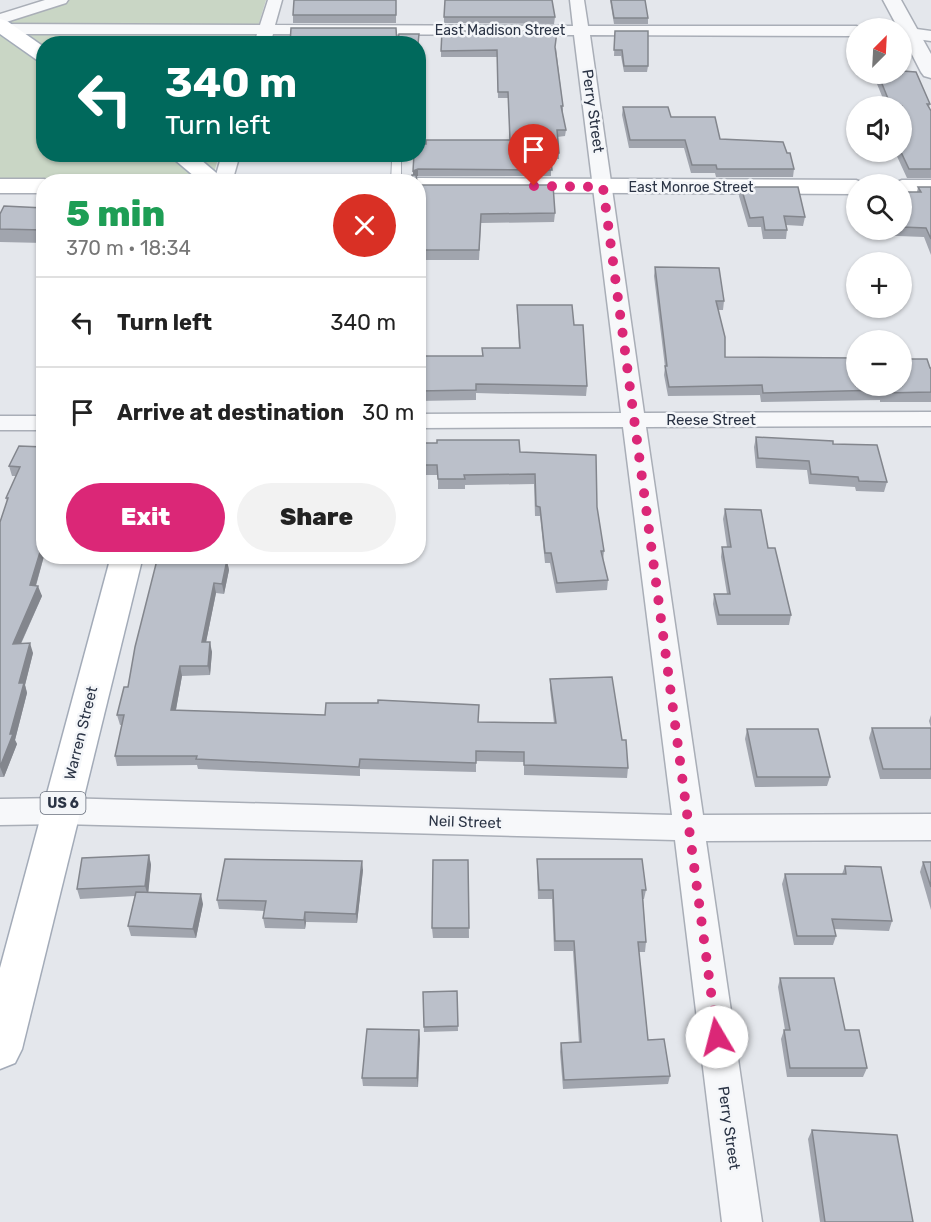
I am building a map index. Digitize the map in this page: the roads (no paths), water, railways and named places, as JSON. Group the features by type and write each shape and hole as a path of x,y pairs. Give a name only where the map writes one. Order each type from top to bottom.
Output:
{"main road":[{"path":"1,25 36,50"},
{"path":"189,162 205,174"},
{"name":"East Monroe Street","path":"426,185 846,187"},
{"path":"0,186 36,186"},
{"path":"912,187 931,187"},
{"name":"Warren Street","path":"0,1049 125,564"}],"street":[{"path":"1,25 61,0"},
{"path":"264,36 275,0"},
{"name":"Perry Street","path":"577,0 742,1222"},
{"path":"892,0 899,18"},
{"name":"East Madison Street","path":"1,25 264,36 581,31 846,32"},
{"path":"912,33 931,36"},
{"path":"912,43 931,72"},
{"name":"Reese Street","path":"426,421 931,419"},
{"path":"0,423 36,423"},
{"name":"Neil Street","path":"0,812 61,810 689,828 931,827"}]}
